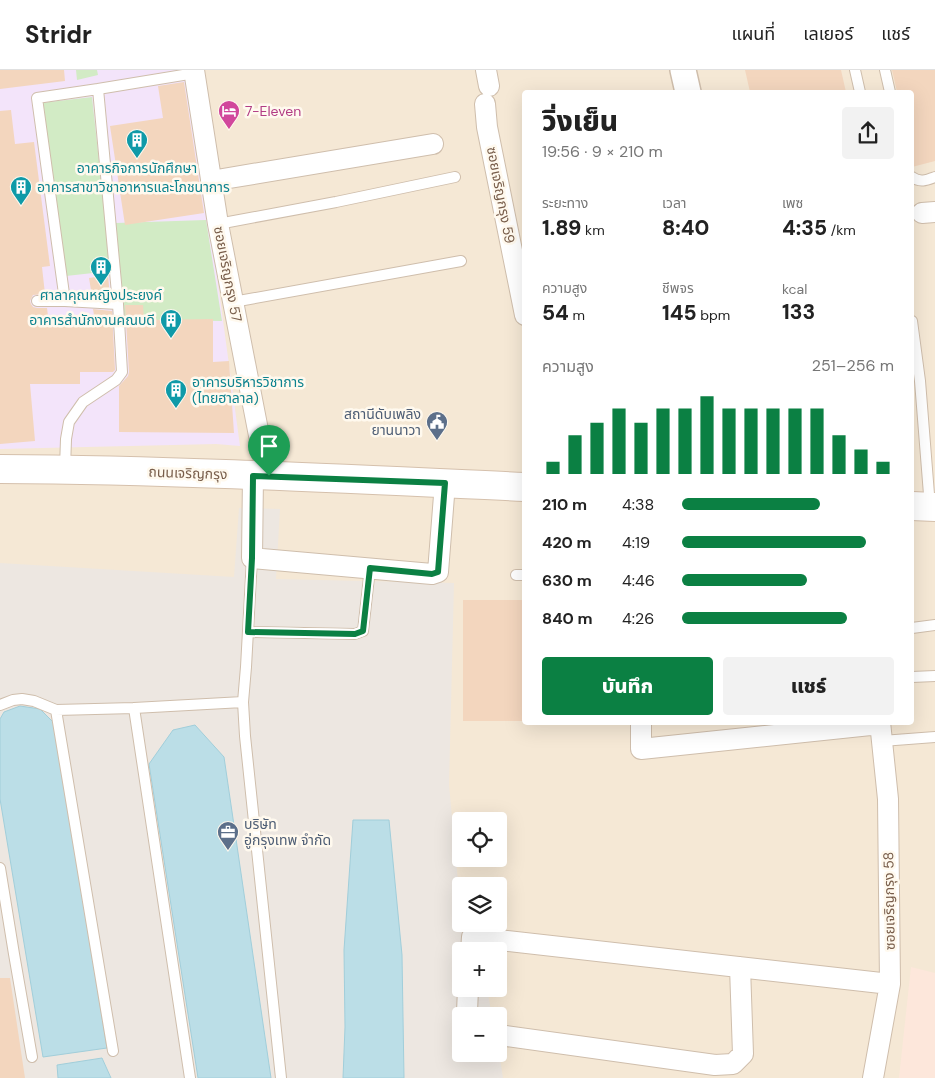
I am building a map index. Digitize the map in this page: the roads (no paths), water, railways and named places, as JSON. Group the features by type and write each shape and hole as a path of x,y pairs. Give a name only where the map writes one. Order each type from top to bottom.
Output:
{"main road":[{"name":"ถนนเจริญกรุง","path":"0,469 65,469 522,487"}],"street":[{"path":"683,70 688,90"},
{"name":"ซอยเจริญกรุง 57","path":"195,72 218,224 263,456 252,558"},
{"name":"ซอยเจริญกรุง 59","path":"487,86 487,128 522,300"},
{"path":"211,181 433,144"},
{"path":"252,558 432,574 438,572 445,483"},
{"path":"641,725 641,749 750,730 880,729"},
{"name":"ซอยเจริญกรุง 58","path":"873,1078 890,984 888,800 880,729"},
{"path":"472,942 472,937 890,984"},
{"path":"507,1036 715,1065 733,1064 743,1054 740,967"}],"lane":[{"path":"855,70 860,90"},
{"path":"885,70 890,90"},
{"path":"65,301 37,98 195,72"},
{"path":"65,469 66,439 69,422 83,402 116,380 122,372 118,304 98,89"},
{"path":"218,224 455,177"},
{"path":"914,179 920,181 935,177"},
{"path":"233,302 461,261"},
{"path":"37,301 118,304"},
{"path":"914,336 920,381 926,507"},
{"path":"252,558 243,702 249,783 281,1078"},
{"path":"248,632 355,634 363,631 370,568"},
{"path":"914,628 935,625"},
{"path":"914,678 935,676"},
{"path":"0,705 13,700 22,700 56,710 243,702"},
{"path":"134,708 190,1078"},
{"path":"56,710 114,1051"},
{"path":"880,729 935,737"},
{"path":"0,868 32,1057"}],"water":[{"path":"20,706 40,709 54,723 107,1048 43,1057 0,799 0,719 4,712"},
{"path":"195,725 224,757 271,1078 198,1078 149,764 173,730"},
{"path":"353,820 389,820 402,955 404,1078 343,1078 345,1027 344,950"},
{"path":"102,1058 111,1078 58,1078 57,1065"}],"place":[{"name":"7-Eleven","path":"229,130"},
{"name":"อาคารกิจการนักศึกษา","path":"137,159"},
{"name":"อาคารสาขาวิชาอาหารและโภชนาการ","path":"21,206"},
{"name":"ศาลาคุณหญิงประยงค์","path":"101,286"},
{"name":"อาคารสำนักงานคณบดี","path":"171,339"},
{"name":"อาคารบริหารวิชาการ (ไทยฮาลาล)","path":"176,409"},
{"name":"สถานีดับเพลิง ยานนาวา","path":"437,441"},
{"name":"บริษัท อู่กรุงเทพ จำกัด","path":"228,851"}]}
